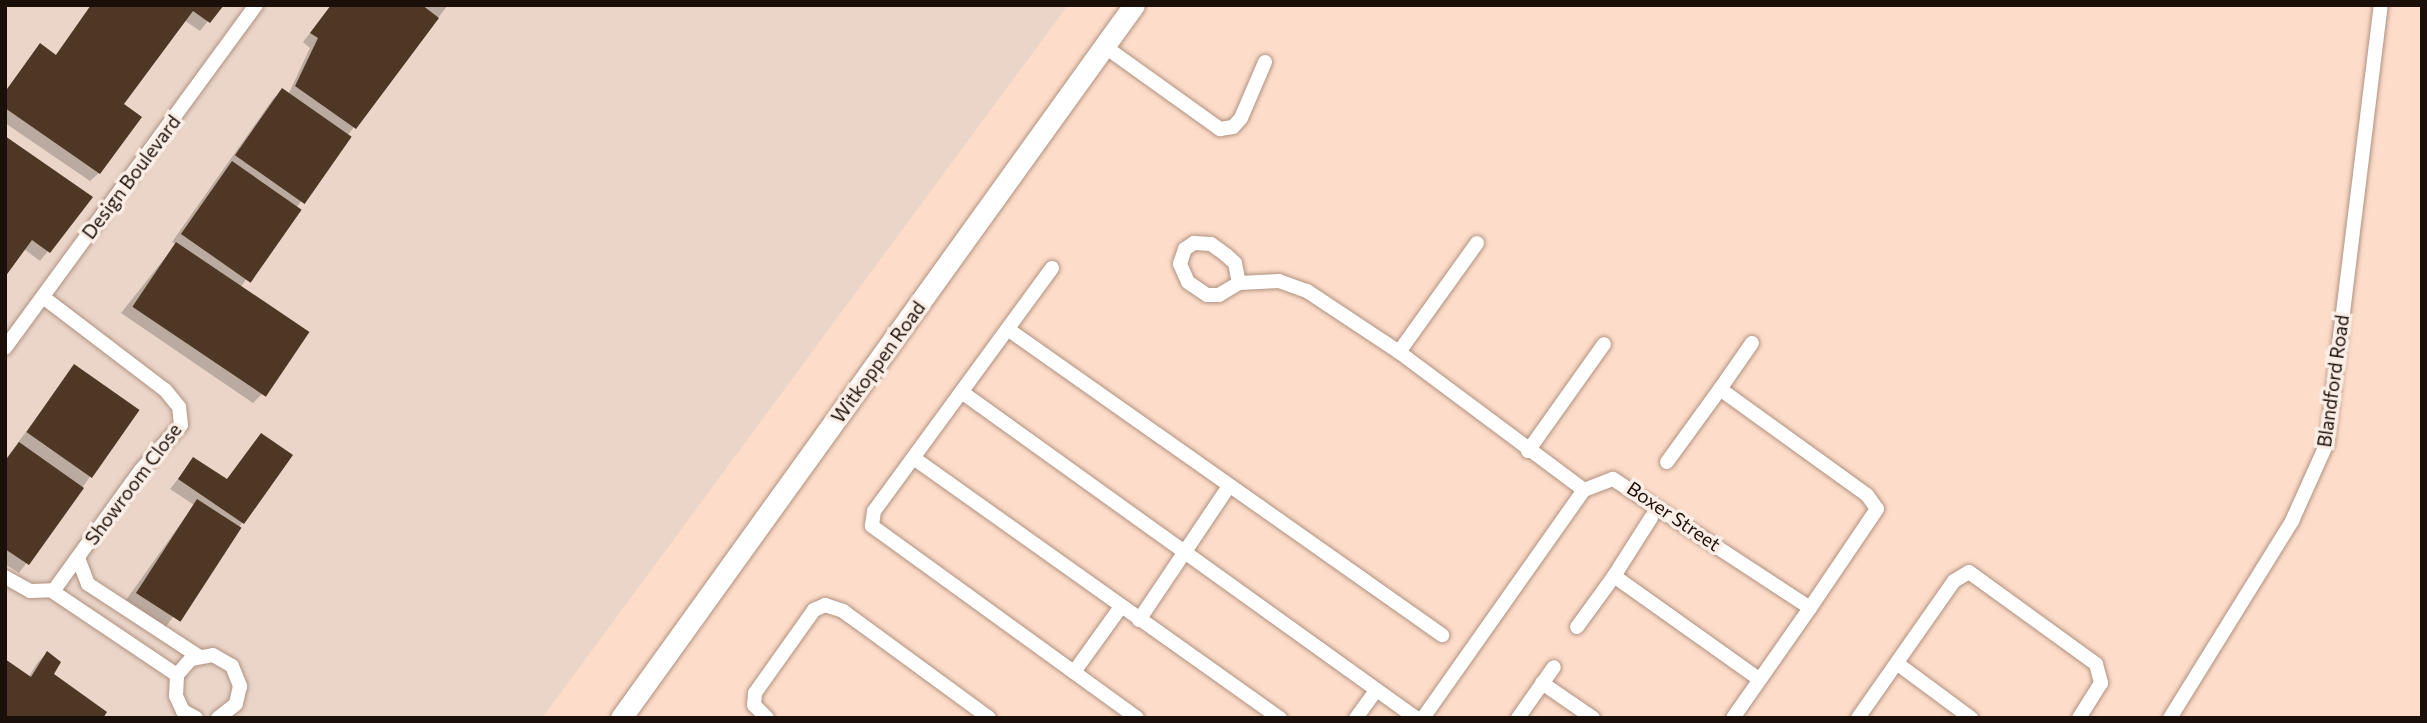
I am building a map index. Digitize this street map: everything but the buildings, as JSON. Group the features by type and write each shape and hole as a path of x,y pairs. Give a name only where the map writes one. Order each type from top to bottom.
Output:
{"main road":[{"name":"Witkoppen Road","path":"621,718 1134,5"}],"street":[{"name":"Design Boulevard","path":"5,348 256,5"},
{"name":"Blandford Road","path":"2170,718 2291,521 2327,443 2381,5"},
{"path":"1104,46 1220,129 1233,127 1241,118 1265,62"},
{"path":"1399,352 1477,243"},
{"path":"1052,268 915,459 874,511 872,526 1137,718"},
{"path":"1238,283 1294,284 1399,352 1528,451 1584,490 1423,718"},
{"name":"Showroom Close","path":"43,296 165,390 182,416 181,425 141,470 52,591"},
{"path":"1009,330 1442,635"},
{"path":"1667,462 1752,343"},
{"path":"1528,451 1604,344"},
{"path":"1720,390 1875,504 1871,523 1733,718"},
{"path":"963,393 1416,718"},
{"path":"915,459 1120,608 1280,718"},
{"name":"Boxer Street","path":"1584,490 1605,480 1625,484 1810,608"},
{"path":"1139,620 1229,486"},
{"path":"1577,626 1614,576 1651,518"},
{"path":"78,558 88,584 198,656 223,659 238,675 236,704 218,718"},
{"path":"1858,718 1954,582 1962,573 1972,572 2100,669 2099,687 2078,718"},
{"path":"1614,576 1759,679"},
{"path":"5,577 30,591 52,591 177,675"},
{"path":"767,718 754,705 755,693 822,605 843,611 980,715"},
{"path":"1074,672 1120,608"},
{"path":"185,715 176,696 177,675 198,656"},
{"path":"1898,664 1971,718"},
{"path":"1518,718 1554,667"},
{"path":"1542,683 1593,718"},
{"path":"1356,718 1376,690"}],"shaded area":[{"path":"5,5 1068,5 542,718 5,718"}]}
